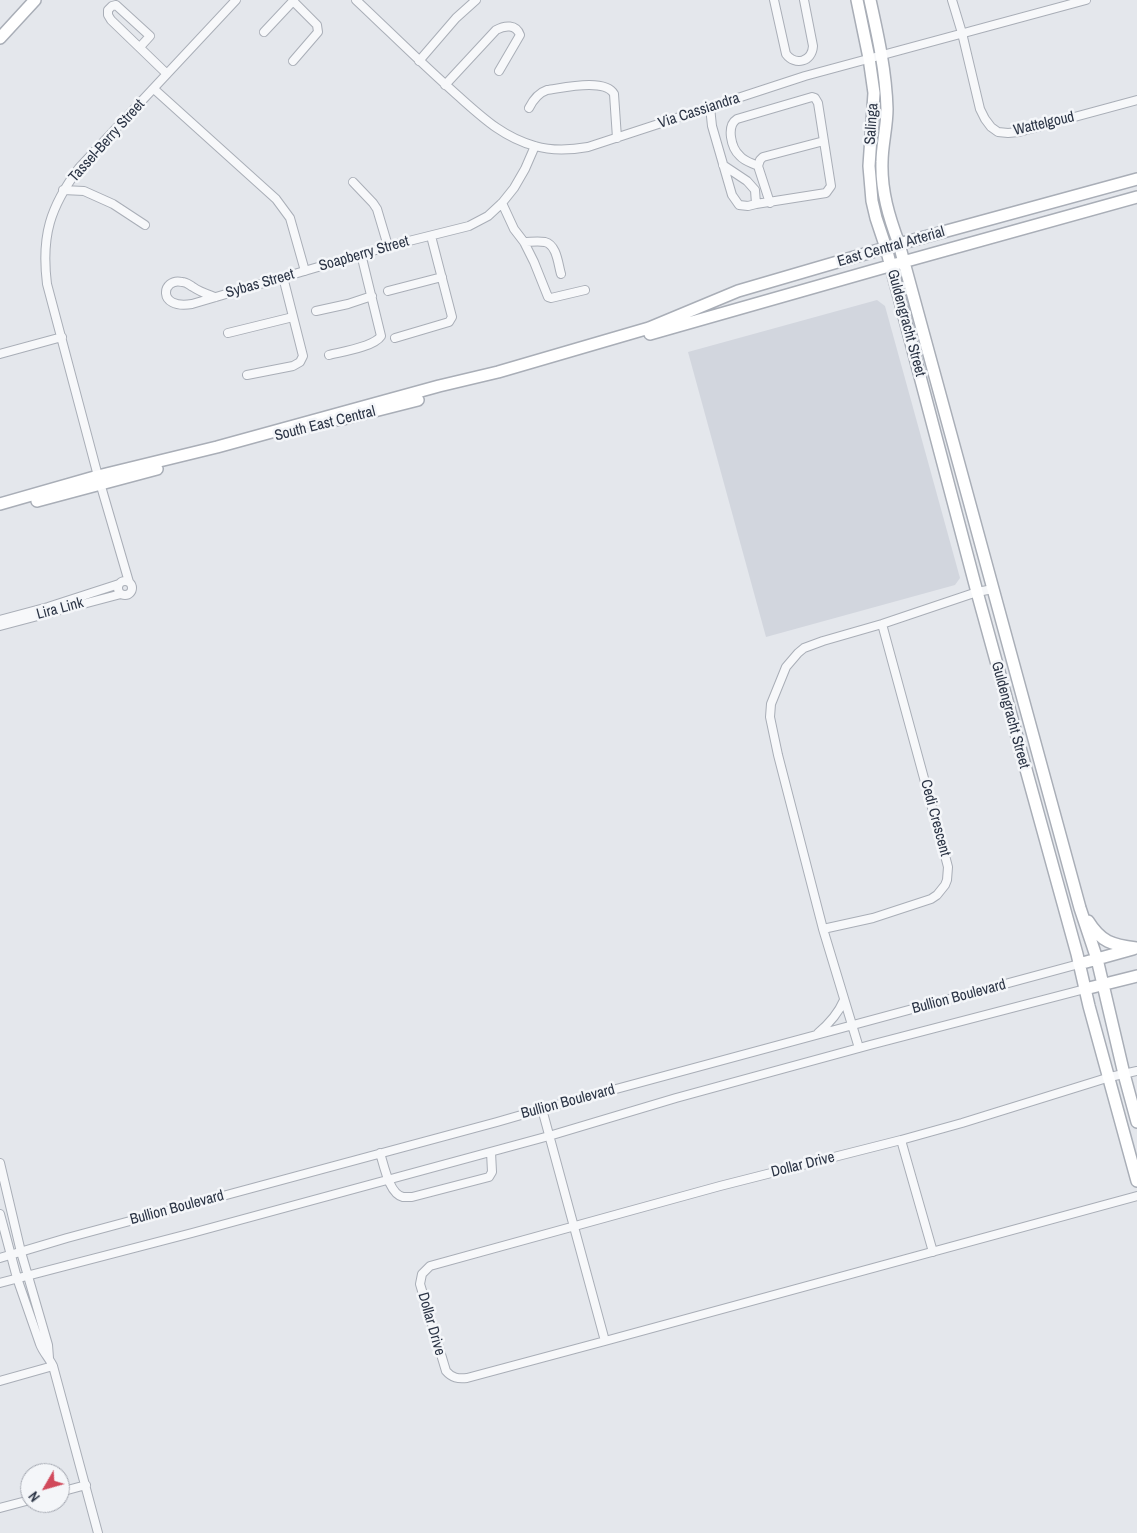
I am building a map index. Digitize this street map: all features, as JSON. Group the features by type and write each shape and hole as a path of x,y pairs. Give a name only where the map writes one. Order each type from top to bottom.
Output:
{"street":[{"path":"0,38 35,0"},
{"name":"Tassel-Berry Street","path":"99,480 47,284 45,254 49,224 63,190 83,163 236,0"},
{"name":"Via Cassiandra","path":"356,0 419,61 489,124 534,146 569,150 588,147 617,138 805,76 1086,0"},
{"path":"419,61 456,18 476,0"},
{"path":"774,0 786,54 794,61 803,61 810,57 813,52 804,0"},
{"name":"Salinga","path":"857,0 874,93 870,145 870,185 876,218 886,248"},
{"name":"Salinga","path":"870,0 882,55 887,112 882,160 882,182 888,215 899,244"},
{"path":"952,0 962,33"},
{"path":"264,32 293,1 318,25 318,32 293,61"},
{"path":"140,47 150,36 116,5 112,6 108,10 111,20 167,74"},
{"path":"445,85 496,30 502,27 512,27 518,30 520,35 499,71"},
{"name":"Wattelgoud","path":"962,33 980,109 991,127 998,132 1019,132 1137,100"},
{"path":"803,61 805,76"},
{"path":"529,108 533,100 542,91 586,85 604,86 611,89 614,94 617,138"},
{"name":"Soapberry Street","path":"154,89 276,199 290,218 305,271 388,246 469,226 488,216 514,188 525,169 534,146"},
{"path":"710,107 712,126 732,194 739,205 748,206 826,193 829,190 831,186 818,103 815,98 812,97 733,121 730,129 735,150 742,158 758,166"},
{"path":"770,203 758,166 760,160 763,157 824,141"},
{"path":"723,165 747,181 755,190 756,204"},
{"name":"East Central Arterial","path":"649,331 738,291 899,244 1137,179"},
{"path":"353,182 377,209 388,246"},
{"path":"63,190 84,191 113,204 145,225"},
{"name":"East Central Arterial","path":"649,331 1137,198"},
{"path":"502,203 514,230 524,242 534,262 548,297 551,298 585,290"},
{"path":"395,338 449,322 452,318 431,236"},
{"path":"524,242 545,242 550,245 554,249 561,274"},
{"name":"Guldengracht Street","path":"899,244 1080,908 1097,959 1137,1122"},
{"name":"Guldengracht Street","path":"886,248 1137,1181"},
{"path":"328,355 369,344 381,336 360,254"},
{"name":"Sybas Street","path":"215,297 181,281 172,282 167,288 166,293 168,300 182,306 215,297 305,271"},
{"path":"247,375 293,366 300,362 303,356 284,277"},
{"path":"388,291 442,277"},
{"path":"316,311 348,304 372,296"},
{"path":"228,332 293,318"},
{"name":"South East Central","path":"0,510 217,446 649,331"},
{"path":"0,354 62,337"},
{"path":"99,480 122,560 132,586 132,590 127,595 121,594 118,589 122,560"},
{"name":"South East Central","path":"0,504 99,480"},
{"path":"120,583 124,580 129,582"},
{"name":"Lira Link","path":"0,620 57,604 120,583"},
{"path":"858,1048 823,929 772,731 771,704 786,667 804,648 977,592 994,589"},
{"name":"Lira Link","path":"0,626 121,594"},
{"name":"Cedi Crescent","path":"823,929 873,918 931,899 940,892 947,880 948,867 882,624"},
{"path":"1080,908 1092,928 1102,939 1110,943 1137,948"},
{"name":"Bullion Boulevard","path":"0,1258 67,1238 1137,948"},
{"name":"Bullion Boulevard","path":"0,1283 491,1152 676,1098 858,1048 1137,976"},
{"path":"815,1036 828,1026 844,1000"},
{"name":"Dollar Drive","path":"1137,1070 901,1140 729,1184 430,1266 420,1278 421,1290 446,1371 455,1378 467,1378 1137,1196"},
{"path":"542,1109 605,1341"},
{"path":"901,1140 933,1252"},
{"path":"380,1153 387,1179 400,1196 406,1197 489,1177 492,1169 491,1152"},
{"path":"0,1163 21,1252 48,1345 49,1358"},
{"path":"0,1214 18,1278 40,1344 53,1366 98,1533"},
{"path":"0,1381 53,1366"},
{"path":"70,1489 86,1485"},
{"path":"0,1508 20,1503"}],"shaded area":[{"path":"877,300 885,306 960,578 955,585 766,637 688,352"}]}
